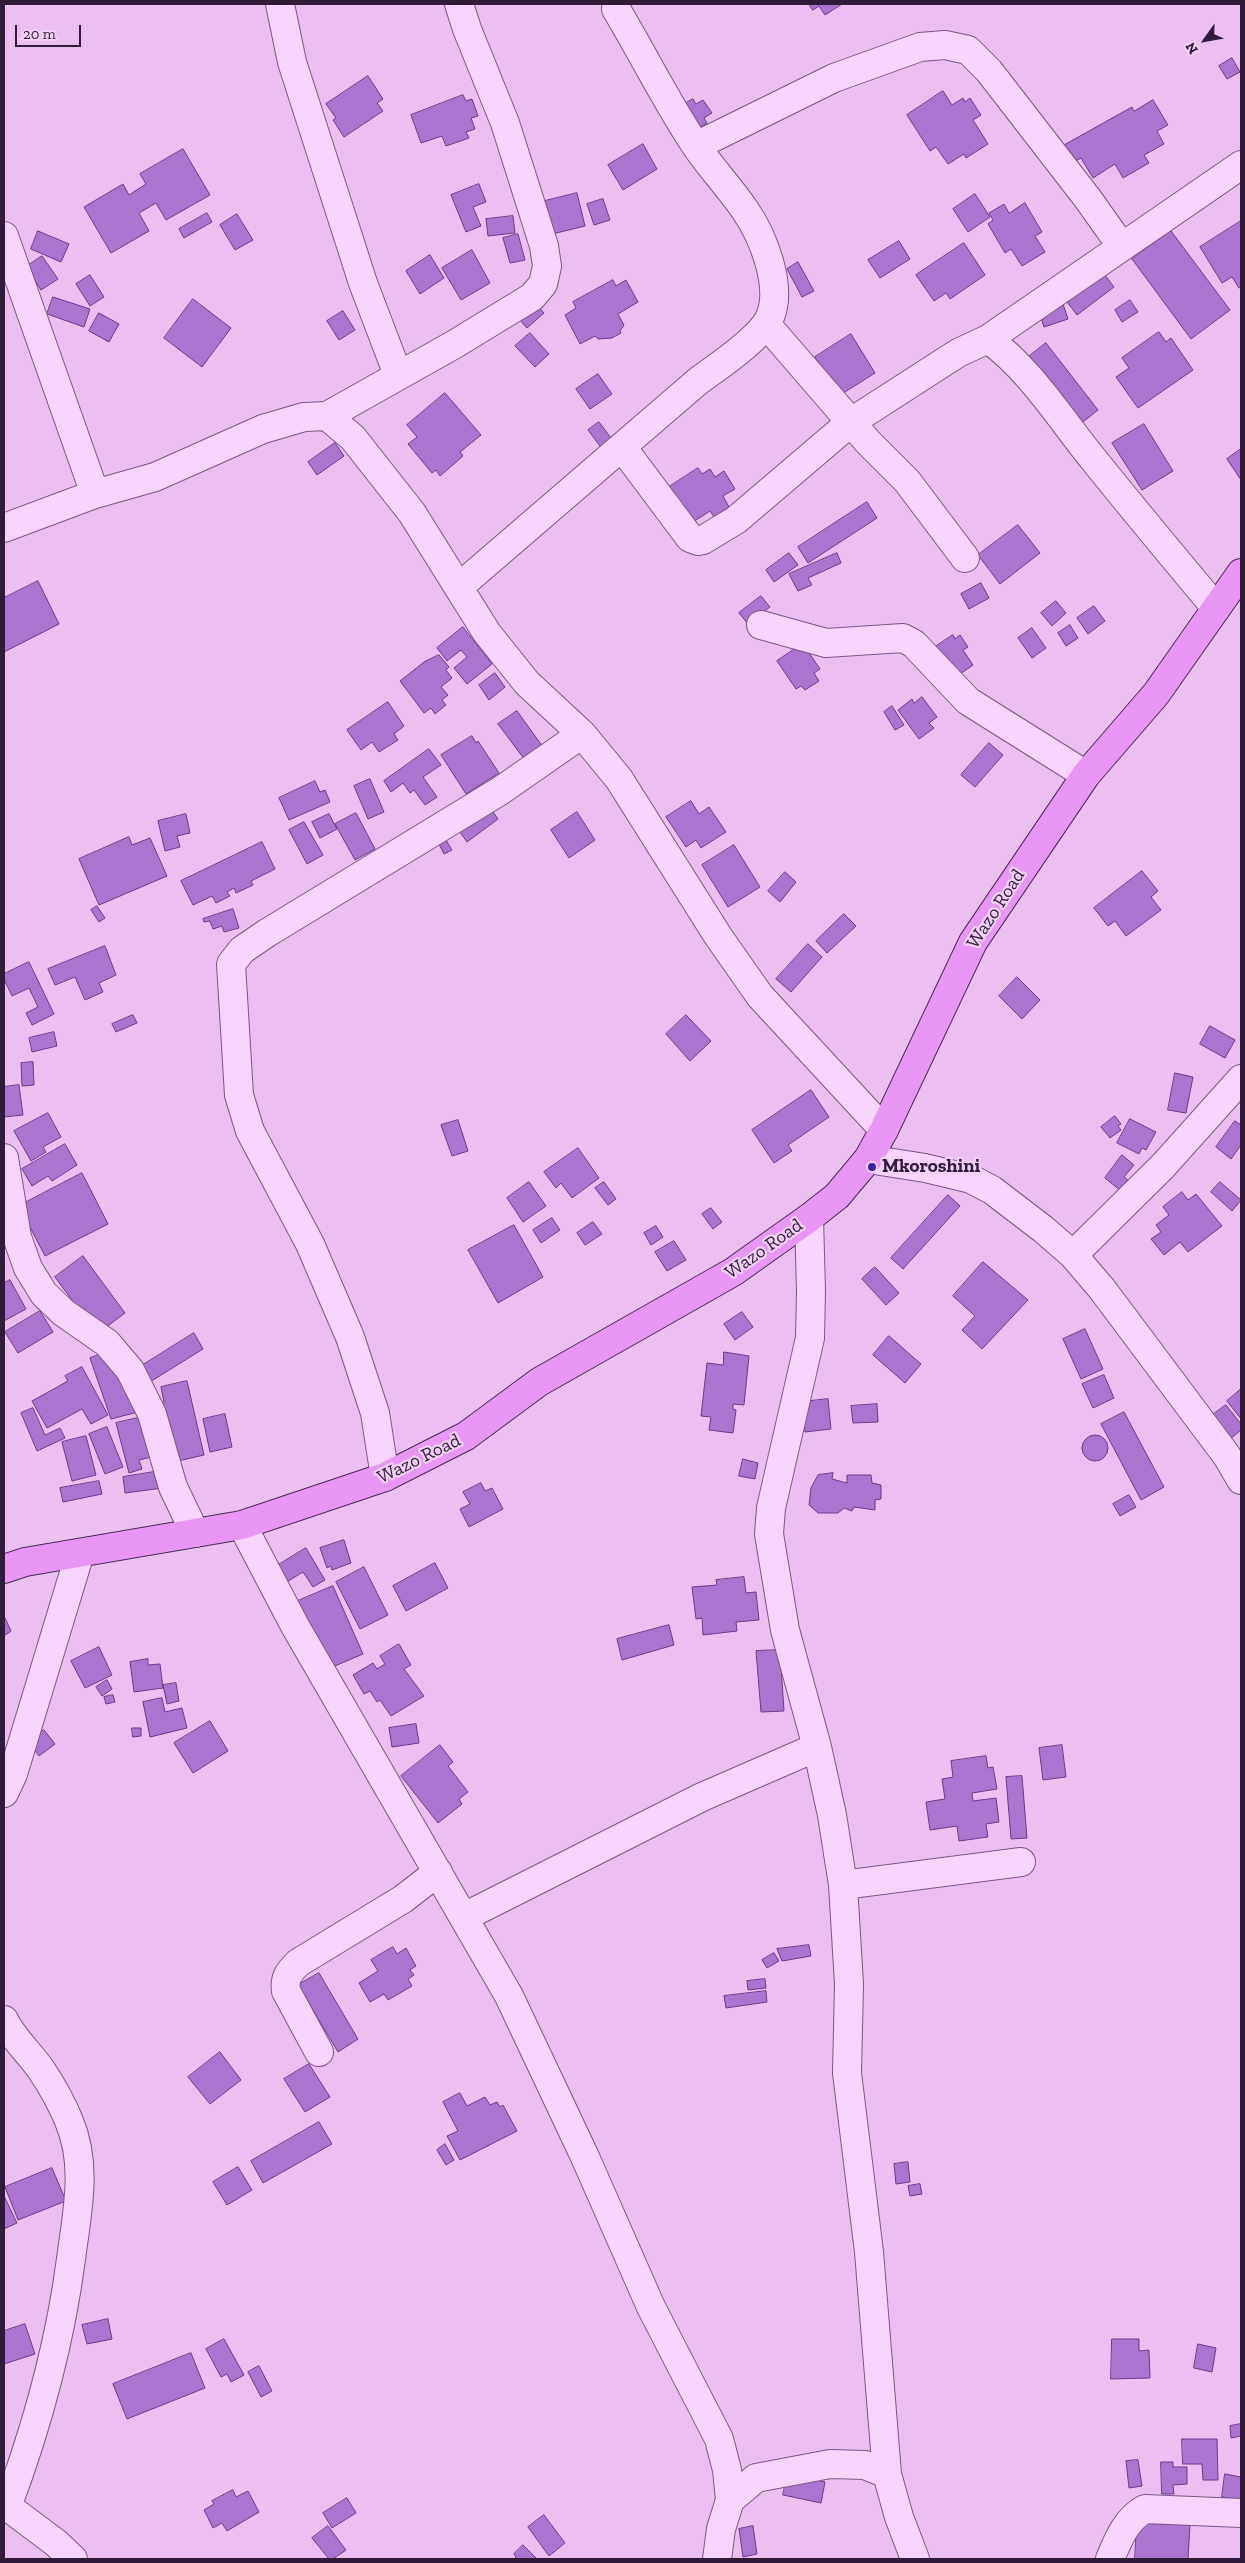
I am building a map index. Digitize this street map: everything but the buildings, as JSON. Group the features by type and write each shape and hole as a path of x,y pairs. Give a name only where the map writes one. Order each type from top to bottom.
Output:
{"main road":[{"name":"Wazo Road","path":"4,1569 25,1562 242,1525 385,1477 466,1436 539,1382 733,1272 837,1196 868,1159 884,1130 972,942 1086,775 1156,694 1241,573"}],"street":[{"path":"280,4 292,62 363,283 398,375"},
{"path":"4,528 95,494 155,477 263,429 304,417 327,416 532,297 543,284 547,266 544,246 505,123 466,28 459,4"},
{"path":"459,587 697,382 739,351 766,324 776,295 774,278 764,250 746,211 696,146 616,8"},
{"path":"696,146 834,78 920,47 945,45 968,50 989,71 1088,199 1122,247"},
{"path":"622,447 686,533 698,541 715,534 736,520 851,422 958,353 988,339 1241,165"},
{"path":"4,236 95,494"},
{"path":"766,324 851,422 907,482 965,558"},
{"path":"988,339 1000,348 1041,393 1216,608"},
{"path":"327,416 353,438 412,513 487,634 527,683 582,734 619,779 718,936 760,996 884,1130"},
{"path":"761,625 826,643 903,638 914,644 968,700 1086,775"},
{"path":"385,1477 375,1413 350,1337 310,1244 250,1131 239,1096 231,964 242,950 261,937 500,791 582,734"},
{"path":"1073,1255 1163,1166 1241,1079"},
{"path":"4,1158 17,1237 28,1268 44,1294 64,1313 107,1343 130,1370 152,1414 173,1487 195,1533"},
{"path":"868,1159 932,1169 971,1179 992,1190 1073,1255 1102,1289 1222,1449 1241,1480"},
{"path":"809,1218 810,1338 771,1508 770,1534 786,1630 818,1747 832,1815 843,1885 849,1984 847,2073 869,2252 887,2474 899,2517 915,2559"},
{"path":"242,1525 295,1626 509,1996 585,2157 651,2307 719,2439 727,2470 730,2500 721,2529 717,2559"},
{"path":"4,1793 13,1774 80,1553"},
{"path":"464,1917 702,1797 818,1747"},
{"path":"843,1885 1021,1862"},
{"path":"319,2052 286,1991 285,1984 288,1973 298,1963 403,1899 438,1872"},
{"path":"4,2020 8,2028 42,2071 69,2121 80,2159 80,2199 66,2301 29,2449 6,2505 60,2554"},
{"path":"730,2500 756,2478 797,2468 830,2464 865,2465 887,2474"},
{"path":"1110,2559 1128,2522 1136,2513 1145,2509 1241,2513"}],"place":[{"name":"Mkoroshini","path":"872,1167"}]}
